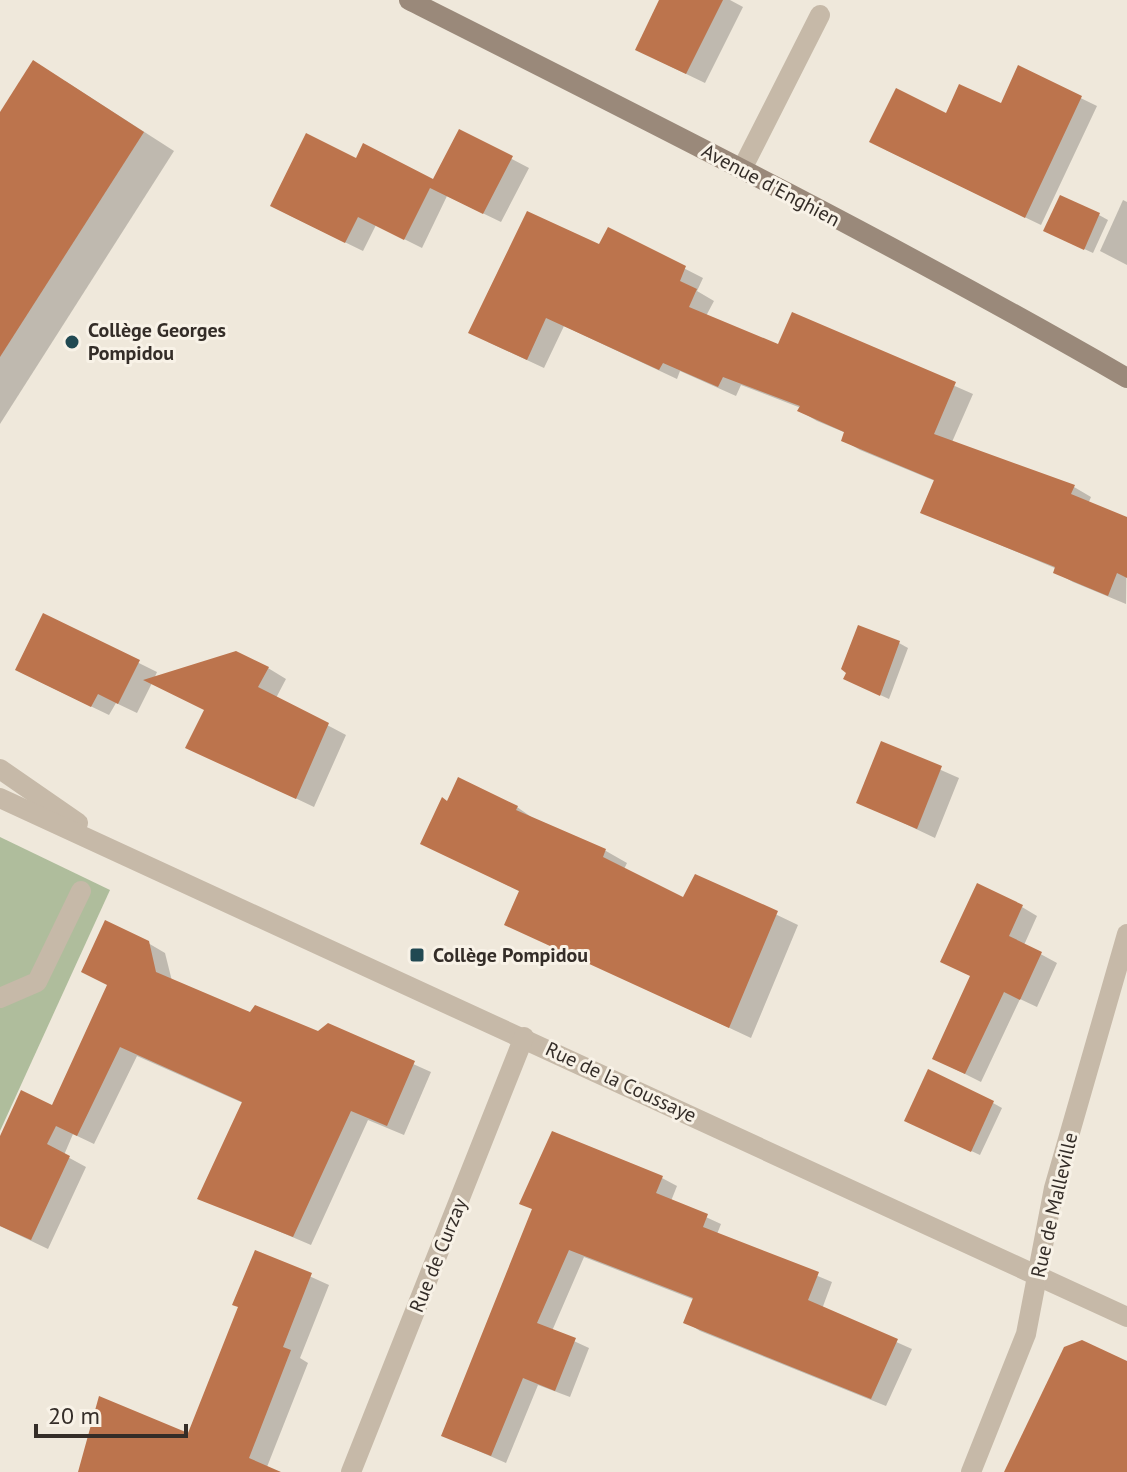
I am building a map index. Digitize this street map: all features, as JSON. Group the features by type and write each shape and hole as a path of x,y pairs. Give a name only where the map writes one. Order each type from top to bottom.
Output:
{"main road":[{"name":"Avenue d'Enghien","path":"409,0 742,169 1020,317 1127,378"}],"street":[{"path":"742,169 820,15"},
{"name":"Rue de la Coussaye","path":"0,769 114,848"},
{"name":"Rue de la Coussaye","path":"0,798 1127,1317"},
{"path":"0,998 37,982 81,891"},
{"name":"Rue de Malleville","path":"971,1472 1026,1334 1054,1188 1127,934"},
{"name":"Rue de Curzay","path":"351,1472 524,1037"}],"green space":[{"path":"0,837 110,890 0,1131"}],"building":[{"path":"659,0 723,0 686,74 635,50"},
{"path":"33,60 144,132 0,357 0,112"},
{"path":"1018,65 1082,96 1025,218 869,142 896,88 946,113 959,84 1001,103"},
{"path":"459,129 513,156 483,214 430,188 404,240 358,217 345,243 270,206 306,133 356,158 363,143 433,179"},
{"path":"1060,195 1100,213 1084,250 1043,231"},
{"path":"527,211 599,244 608,227 686,266 680,281 697,289 689,307 778,344 792,312 956,382 934,434 1075,485 1071,494 1127,517 1127,578 1117,573 1108,596 1053,573 1055,567 920,513 934,480 841,441 844,432 797,411 800,406 723,377 718,387 663,363 659,370 546,318 527,360 468,333"},
{"path":"43,613 140,660 118,704 98,694 91,707 15,670"},
{"path":"858,625 900,641 880,696 843,679 846,673 841,669"},
{"path":"236,651 269,667 258,687 329,723 296,799 185,748 204,710 143,680"},
{"path":"881,741 942,766 917,829 856,803"},
{"path":"458,777 518,806 516,810 606,849 603,857 683,897 695,874 778,911 729,1028 504,925 519,891 420,844 442,797 447,801"},
{"path":"977,883 1023,905 1009,936 1042,952 1020,1000 1004,992 965,1074 932,1059 970,976 940,962"},
{"path":"105,920 149,941 156,972 250,1012 255,1005 318,1031 328,1023 415,1061 387,1126 351,1111 293,1237 197,1199 242,1102 120,1047 77,1136 56,1126 47,1144 70,1156 31,1240 0,1226 0,1136 21,1090 52,1105 107,985 81,972"},
{"path":"928,1069 994,1101 971,1152 904,1121"},
{"path":"552,1131 663,1176 656,1193 708,1214 703,1227 819,1272 808,1300 898,1339 871,1399 683,1323 693,1298 569,1250 537,1323 576,1338 555,1391 523,1378 491,1456 441,1436 532,1209 519,1204"},
{"path":"255,1250 312,1273 283,1347 291,1350 249,1458 281,1472 78,1472 99,1396 188,1433 238,1307 232,1305"},
{"path":"1082,1340 1127,1361 1127,1472 1004,1472 1064,1347"}],"place":[{"name":"Collège Georges Pompidou","path":"72,342"},
{"name":"Collège Pompidou","path":"417,955"}]}
